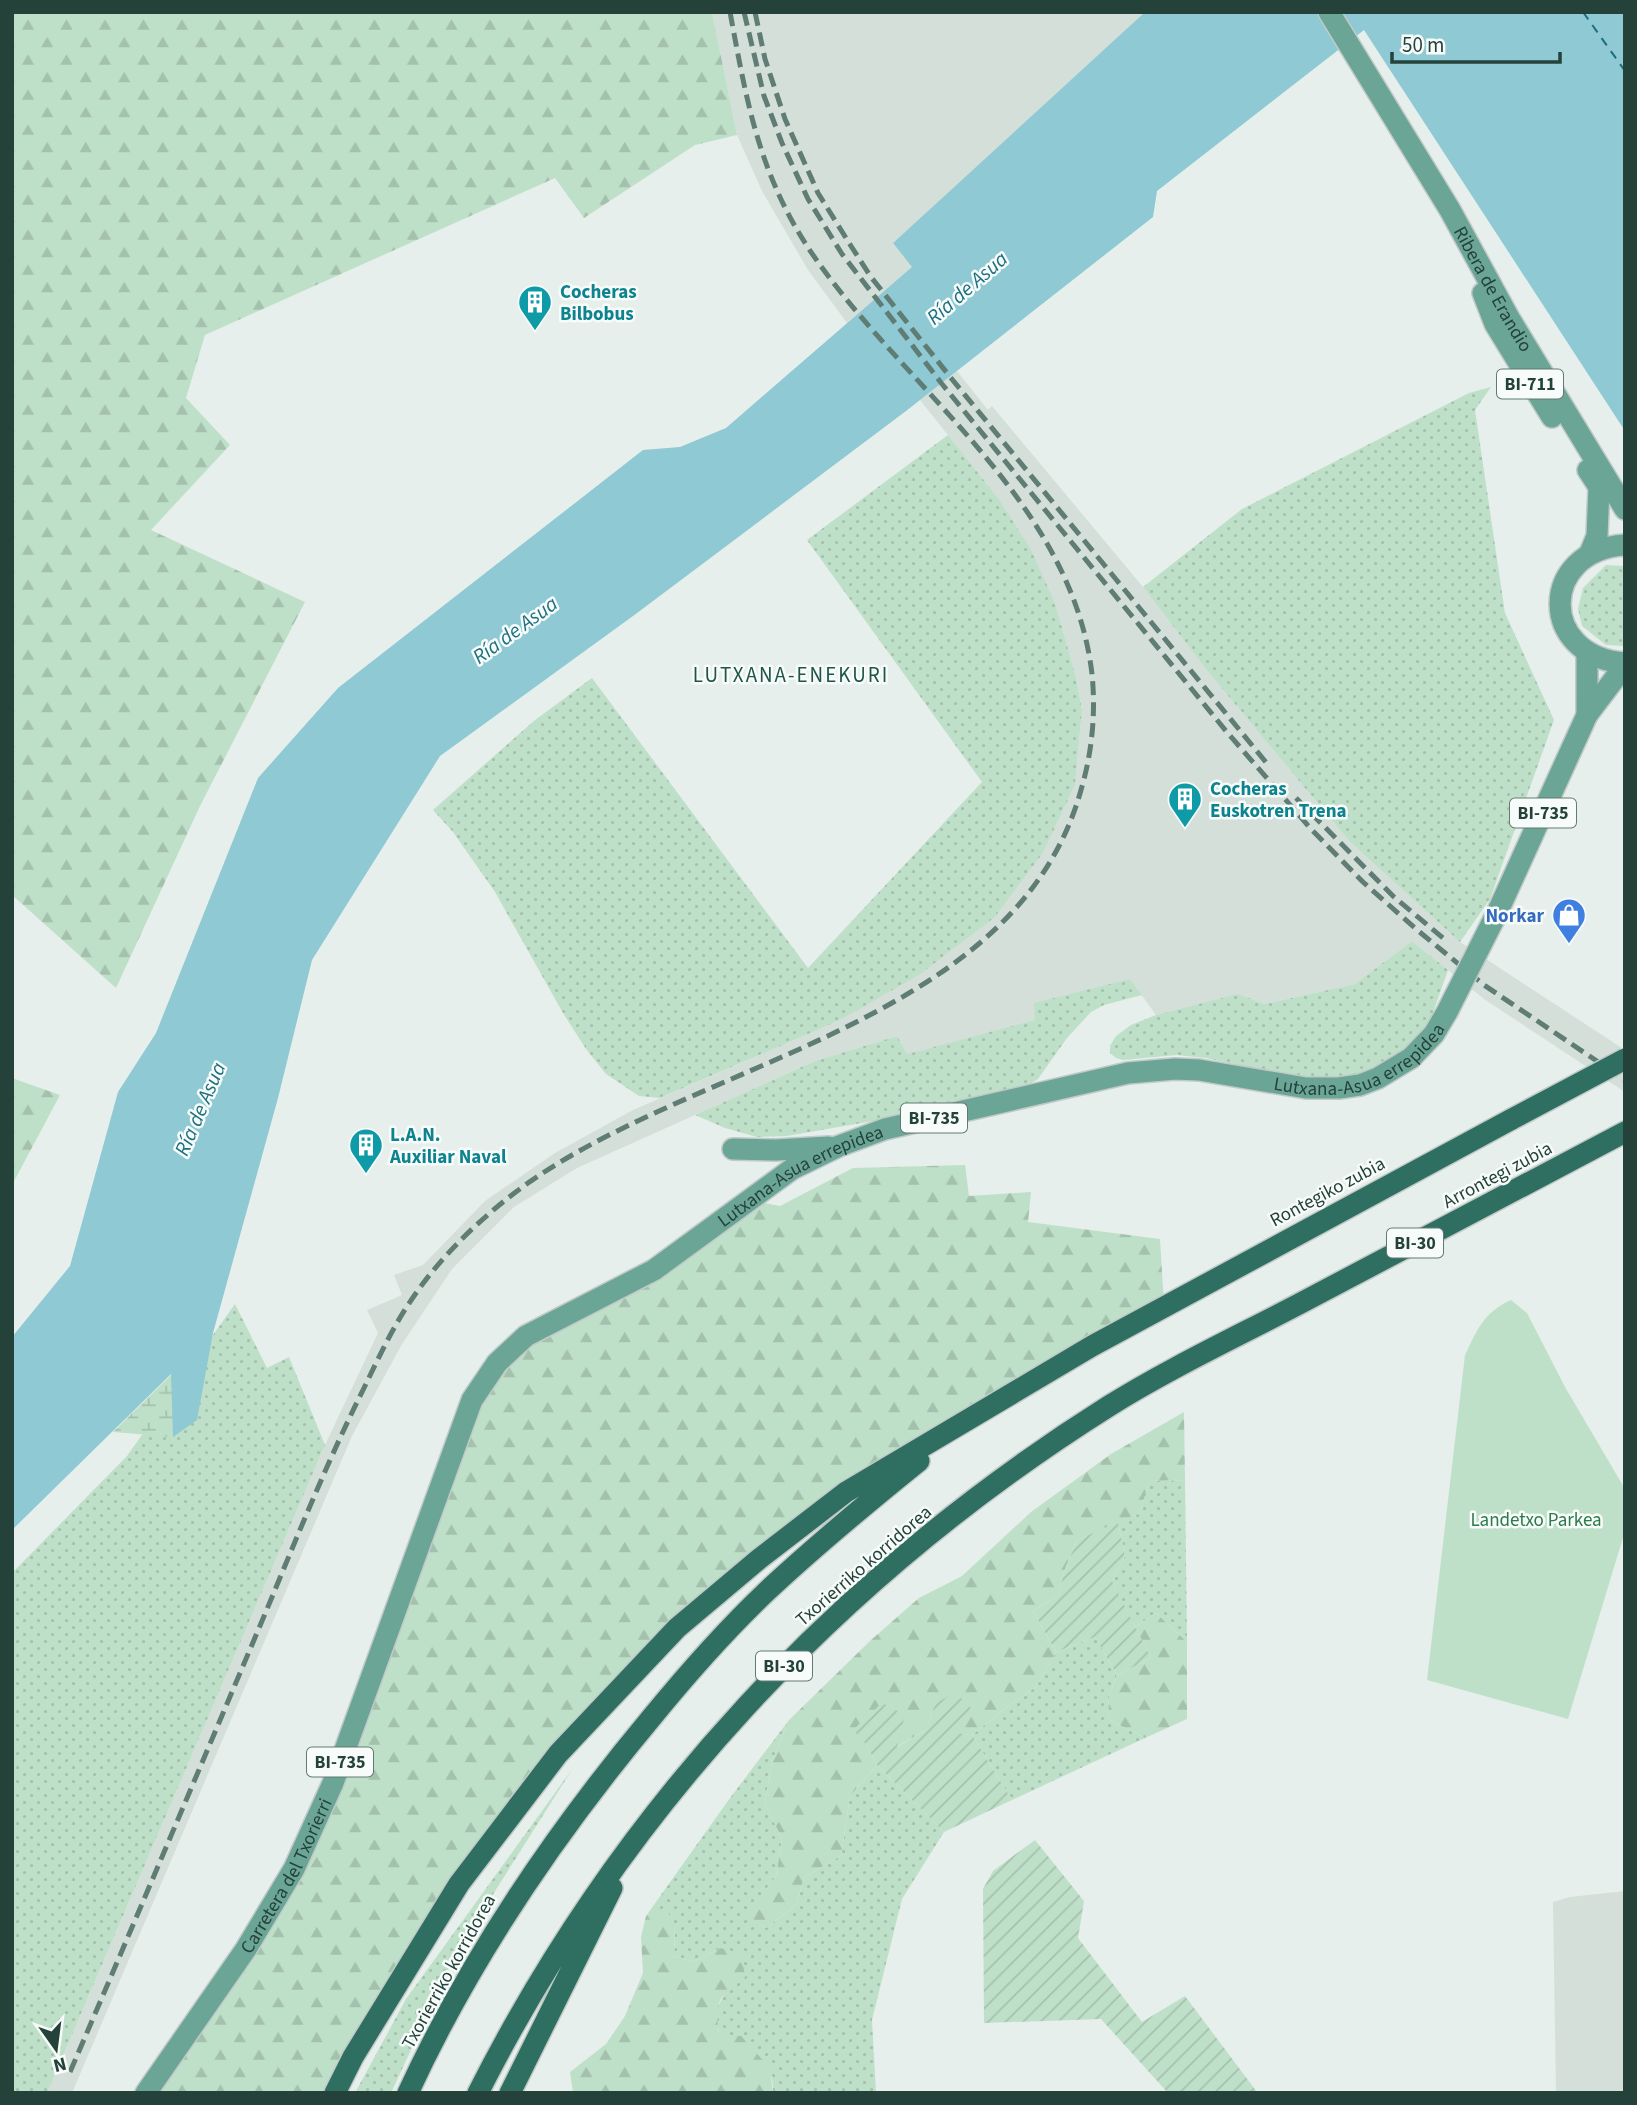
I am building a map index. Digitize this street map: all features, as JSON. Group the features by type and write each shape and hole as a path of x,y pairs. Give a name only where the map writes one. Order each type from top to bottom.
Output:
{"highway":[{"name":"Rontegiko zubia","path":"1038,1378 1164,1305 1625,1059"},
{"name":"Arrontegi zubia","path":"1205,1353 1625,1132"},
{"name":"Txorierriko korridorea","path":"478,2093 527,2000 579,1918 642,1829 730,1723 818,1631 902,1555 1021,1466 1111,1405 1205,1353"},
{"name":"Txorierriko korridorea","path":"408,2093 472,1966 512,1903 607,1770 696,1664 766,1592 845,1521 932,1451 1038,1378"},
{"path":"335,2093 459,1884 558,1754 677,1628 846,1492 1038,1378"},
{"path":"510,2093 642,1829"}],"main road":[{"name":"Ribera de Erandio","path":"1329,12 1450,210 1509,318 1625,509"},
{"name":"Ribera de Erandio","path":"1450,210 1495,324 1528,380 1599,487 1597,536 1590,553"},
{"path":"1590,553 1607,546 1625,545"},
{"name":"BI-711","path":"1587,653 1572,639 1562,621 1560,600 1565,581 1575,565 1590,553"},
{"path":"1587,715 1587,653 1605,662 1625,664"},
{"path":"1587,715 1625,664"},
{"name":"Lutxana-Asua errepidea","path":"472,1400 497,1363 526,1336 654,1270 792,1169 839,1146 886,1129 1128,1073 1199,1070 1306,1088 1339,1088 1360,1085 1378,1078 1411,1058 1434,1034 1447,1012 1498,911 1587,715"},
{"path":"733,1149 776,1150 839,1146"},
{"name":"Carretera del Txorierri","path":"146,2093 246,1950 294,1869 332,1783 472,1400"}],"shaded area":[{"path":"712,12 1145,12 893,243 913,267 847,323 808,270 762,191 737,135"},
{"path":"957,371 988,410 992,406 1350,842 1460,942 1625,1050 1625,1092 1484,999 1412,941 1355,984 1264,1004 1238,995 1156,1015 1130,979 1036,1020 907,1054 897,1036 815,1061 577,1168 514,1207 452,1269 402,1344 352,1436 72,2093 47,2093 325,1445 378,1333 367,1310 402,1295 394,1275 423,1265 485,1201 555,1153 633,1110 838,1021 995,917 1043,853 1075,785 1082,710 1076,677 1055,603 998,498 920,400"},
{"path":"1625,1891 1625,2093 1556,2093 1553,1902 1570,1897"}],"green space":[{"path":"12,12 712,12 737,135 695,145 584,218 555,178 205,335 186,398 230,445 151,530 305,602 200,806 116,988 12,895"},
{"path":"1491,387 1475,410 1505,613 1554,720 1490,899 1460,942 1350,842 1205,668 1143,587 1242,509 1469,393"},
{"path":"948,435 998,498 1030,548 1055,603 1076,677 1082,710 1075,785 1043,853 995,917 919,975 838,1021 660,1098 639,1096 606,1074 586,1049 495,892 453,832 433,810 535,720 592,678 808,968 982,782 807,540"},
{"path":"1606,565 1625,566 1625,646 1606,645 1582,626 1578,609 1583,588"},
{"path":"1412,941 1448,970 1429,1024 1413,1045 1367,1074 1340,1079 1292,1077 1206,1058 1177,1055 1123,1060 1110,1053 1110,1046 1116,1036 1131,1025 1156,1015 1238,994 1264,1004 1355,984"},
{"path":"1130,979 1142,995 1104,1005 1091,1012 1067,1038 1038,1079 1028,1085 879,1120 787,1136 757,1137 725,1128 695,1115 815,1061 897,1036 907,1054 1035,1020 1034,1003"},
{"path":"12,1078 60,1095 12,1185"},
{"path":"965,1165 969,1196 1031,1192 1028,1222 1160,1239 1164,1305 846,1492 677,1628 459,1884 335,2093 146,2093 294,1869 497,1363 750,1200 780,1206 853,1168"},
{"name":"Landetxo Parkea","path":"1511,1300 1527,1313 1565,1387 1625,1489 1625,1531 1568,1719 1427,1680 1465,1355 1488,1316"},
{"path":"235,1304 267,1368 289,1357 325,1445 47,2093 12,2093 12,1573 127,1456"},
{"path":"172,1374 173,1437 113,1432"},
{"path":"1184,1412 1185,1480 1149,1481 1140,1513 1077,1540 1058,1596 1033,1611 1056,1652 1036,1687 972,1735 955,1734 935,1704 926,1730 896,1747 866,1744 877,1765 850,1796 841,1856 804,1877 797,1904 766,1928 746,1915 776,1876 782,1839 765,1803 772,1762 789,1720 871,1640 919,1598 962,1576 1031,1512 1111,1454"},
{"path":"1185,1480 1187,1642 1156,1613 1135,1627 1112,1581 1125,1556 1118,1522 1140,1513 1149,1481"},
{"path":"1118,1522 1125,1556 1112,1581 1151,1658 1117,1675 1095,1637 1056,1652 1033,1611 1058,1596 1077,1540"},
{"path":"1156,1613 1187,1642 1187,1719 1145,1738 1108,1719 1109,1696 1117,1675 1151,1658 1135,1627"},
{"path":"1095,1637 1117,1675 1109,1696 1108,1719 1145,1738 1012,1800 972,1735 1036,1687 1056,1652"},
{"path":"955,1692 971,1708 955,1733 972,1735 1012,1800 944,1832 877,1765 866,1744 853,1730 882,1703 905,1715 897,1747 926,1730 935,1704"},
{"path":"789,1720 772,1762 765,1803 782,1839 776,1876 747,1915 766,1928 797,1904 804,1877 841,1856 850,1796 877,1765 944,1832 902,1899 872,2020 876,2093 773,2093 772,2080 764,2062 749,2050 719,2035 716,2010 726,1991 721,1948 693,1962 674,1956 675,1928 646,1916"},
{"path":"573,1768 457,1951 391,2093 355,2093 406,1999"},
{"path":"1035,1840 1084,1901 1078,1938 1142,2022 1185,1996 1257,2092 1168,2093 1101,2019 984,2023 983,1889 993,1871"},
{"path":"666,1907 675,1928 674,1956 693,1962 721,1948 742,1954 745,1978 723,1995 720,2001 717,2015 719,2035 741,2036 770,2068 773,2093 573,2093 570,2072 606,2044 625,2016 643,1973 641,1937 646,1916"}],"water":[{"name":"Ría de Asua","path":"1145,12 1625,12 1625,431 1364,30 1157,191 1153,217 906,411 633,616 440,756 312,960 278,1098 213,1333 197,1420 173,1437 171,1374 12,1530 12,1337 70,1266 118,1092 156,1033 258,778 338,688 643,450 680,447 726,428 912,267 893,243"}],"ferry route":[{"path":"1583,12 1625,71"}],"railway":[{"path":"70,2072 335,1450 389,1337 427,1278 489,1213 575,1154 657,1112 831,1034 914,990 986,937 1044,872 1081,790 1092,733 1092,674 1077,610 1052,552 1017,497 976,446 845,297 790,218 756,133 730,12"},
{"path":"744,12 764,96 782,143 808,199 842,254 942,384 1226,731 1311,829 1363,882 1416,929 1484,985 1625,1080"},
{"path":"755,12 765,59 785,119 818,193 871,277 1269,766"},
{"path":"1296,798 1394,897 1443,938"}],"place":[{"name":"Cocheras Bilbobus","path":"535,332"},
{"name":"Cocheras Euskotren Trena","path":"1185,829"},
{"name":"Norkar","path":"1569,945"},
{"name":"L.A.N. Auxiliar Naval","path":"366,1175"}],"district":[{"name":"LUTXANA-ENEKURI","path":"791,675"}]}
